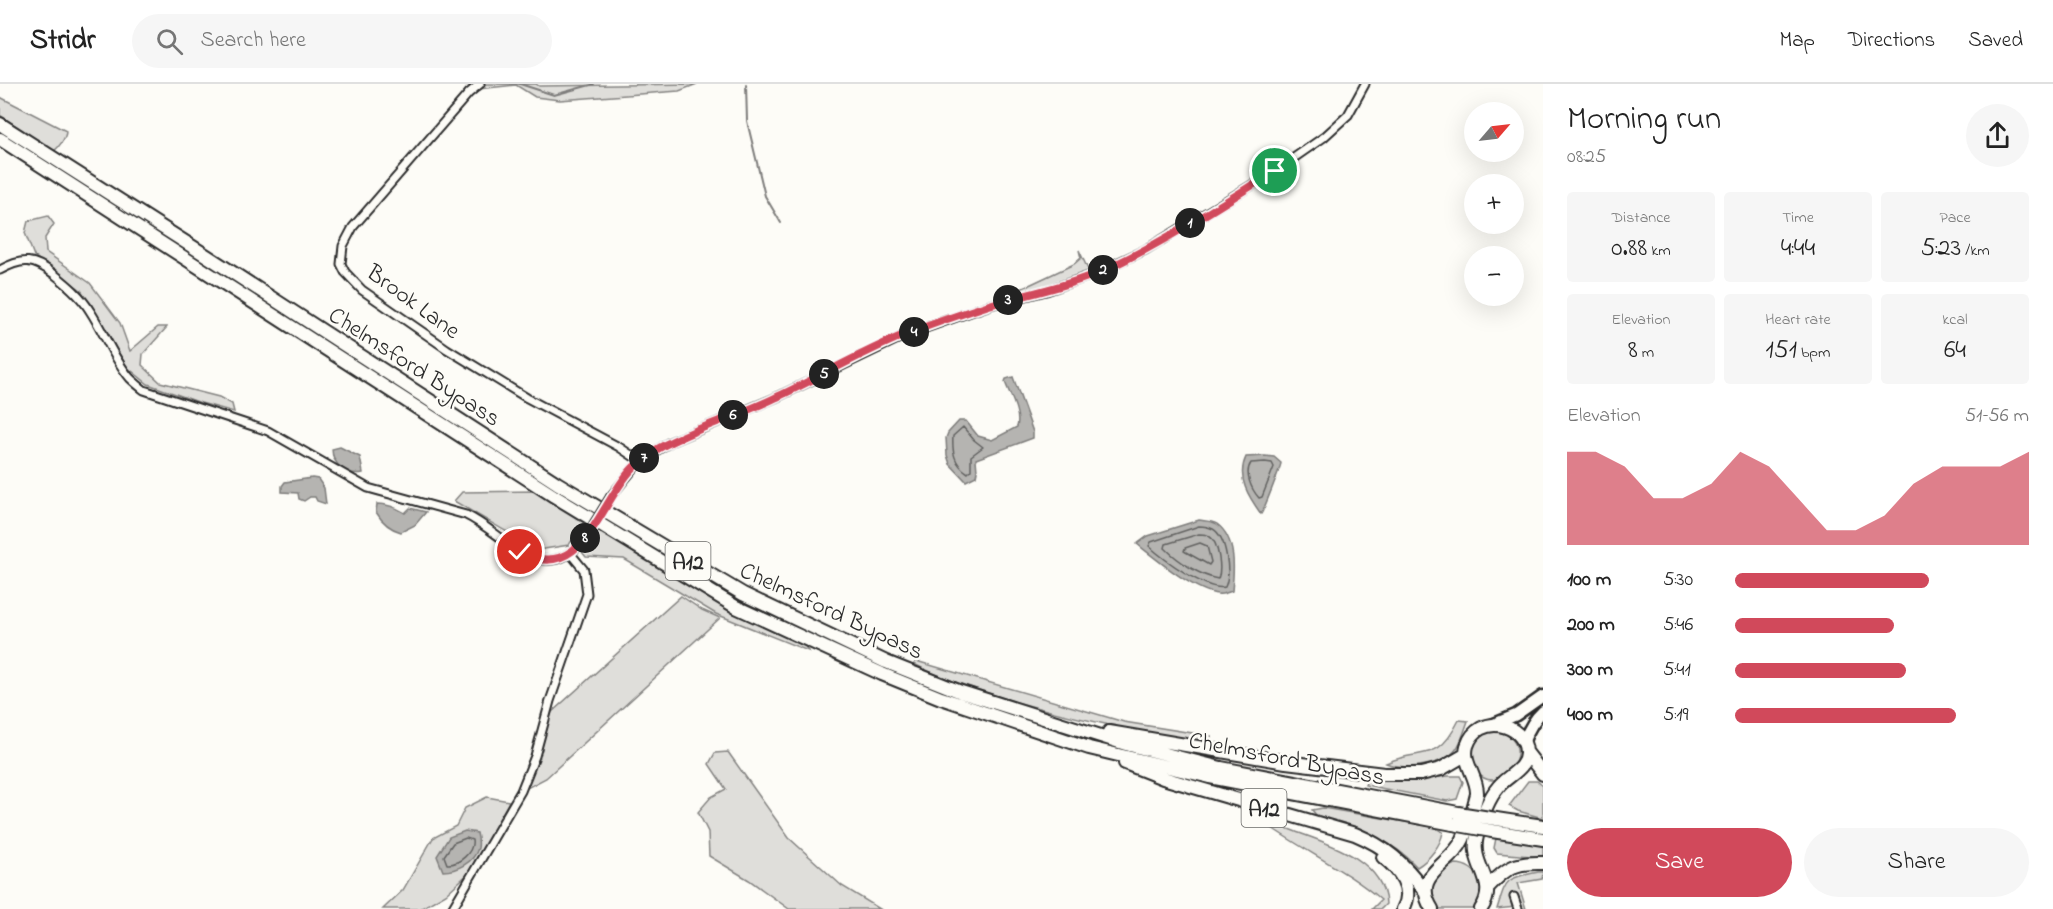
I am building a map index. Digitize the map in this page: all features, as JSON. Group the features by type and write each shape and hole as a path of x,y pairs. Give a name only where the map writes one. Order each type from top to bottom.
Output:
{"highway":[{"name":"Chelmsford Bypass","path":"0,124 557,483 743,594 886,662 961,692 1072,728 1221,768 1456,818"},
{"name":"Chelmsford Bypass","path":"0,139 554,496 736,607 882,674 941,698 1089,748 1220,779 1456,818 1543,838"},
{"path":"1426,902 1429,877 1463,840 1473,807 1477,786 1465,755 1474,734 1483,727 1494,724 1505,727 1515,733 1543,774"},
{"name":"A12","path":"1072,728 1286,762 1384,774 1421,774 1441,769 1465,755"},
{"path":"1481,909 1487,901 1489,886 1477,860 1476,838 1484,813 1498,786 1521,766 1525,747"},
{"name":"A12","path":"1089,748 1163,778 1355,834 1375,842 1408,868 1426,902"},
{"name":"A12","path":"1309,822 1355,840 1388,860 1406,884 1408,895 1403,909"},
{"name":"Chelmsford Bypass","path":"1494,825 1543,826"},
{"path":"1489,886 1512,866 1543,863"}],"main road":[{"path":"1494,724 1516,715 1543,696"},
{"path":"1525,747 1529,728 1543,711"}],"street":[{"name":"Brook Lane","path":"480,84 469,93 353,226 343,246 341,264 345,272 362,290 447,349 527,398 619,447 640,461"},
{"path":"0,270 9,265 27,261 40,263 70,287 89,309 130,378 144,390 268,431 368,488 466,515 478,520 520,552 544,561 555,560 570,552 584,540 611,496 640,461 670,442 775,398 895,339 990,305 1046,291 1089,276 1145,250 1275,171 1324,137 1348,115 1365,84"},
{"path":"452,909 521,791 535,756 554,690 587,594 584,570 570,552"},
{"path":"1514,897 1518,909"}],"shaded area":[{"path":"484,84 536,84 539,86 697,84 679,91 560,100 535,97 516,85 478,89"},
{"path":"0,97 66,131 60,145 54,151 0,115"},
{"path":"48,216 54,224 45,238 46,252 90,283 120,323 130,351 158,327 167,327 143,354 142,365 160,382 219,397 232,404 234,412 148,384 127,367 81,290 34,256 25,233 28,221"},
{"path":"1079,250 1090,274 1051,288 1010,294 1074,264 1081,258"},
{"path":"538,491 585,520 569,545 538,550 454,501 462,492"},
{"path":"599,529 803,643 808,651 716,614 624,559 586,557 582,552 584,543"},
{"path":"681,596 702,610 720,618 546,778 527,788 530,770 552,712"},
{"path":"916,661 1124,722 1211,736 1210,744 1104,724 1026,705 946,678 914,664"},
{"path":"1459,720 1468,721 1462,738 1457,748 1444,759 1414,767 1386,763 1436,749 1444,743"},
{"path":"1494,731 1510,737 1517,748 1517,755 1511,768 1505,774 1492,780 1484,778 1477,772 1472,757 1477,740 1484,734"},
{"path":"728,752 789,838 842,886 880,909 789,909 749,880 709,856 708,832 698,812 711,797 726,789 709,764 715,753"},
{"path":"1460,776 1463,782 1457,799 1447,801 1365,785 1367,779 1417,780"},
{"path":"1528,781 1537,781 1543,786 1543,818 1509,806"},
{"path":"487,797 509,801 472,870 446,894 420,909 383,909 403,890 433,838 456,826 465,808"},
{"path":"1323,808 1434,827 1443,832 1434,852 1417,867 1384,841 1358,829 1317,816 1312,810"},
{"path":"1271,824 1329,844 1356,858 1377,877 1386,904 1381,909 1372,909 1381,900 1355,880 1269,826"},
{"path":"1496,838 1543,844 1543,857 1497,853 1494,848"},
{"path":"1455,864 1470,868 1480,880 1482,894 1475,909 1440,909 1435,902 1434,882 1442,871"},
{"path":"1543,872 1542,879 1518,883 1526,909 1523,909 1517,894 1513,895 1515,907 1497,909 1509,881 1519,876"}],"water":[{"path":"1013,377 1033,432 1033,438 976,459 976,476 966,481 950,464 947,455 948,433 959,421 966,421 978,436 992,440 1017,427 1016,410 1005,382 1006,379"},
{"path":"340,447 360,457 363,473 352,473 338,464 332,449"},
{"path":"1246,457 1274,457 1281,463 1261,514 1248,494 1242,472"},
{"path":"318,479 324,488 326,504 317,501 315,497 304,501 299,499 298,493 282,492 285,482"},
{"path":"377,504 405,513 410,508 426,512 415,525 401,532 390,527 381,519 376,512"},
{"path":"1199,520 1217,524 1228,538 1233,555 1232,591 1224,594 1208,592 1176,574 1137,544 1148,536"},
{"path":"465,831 477,833 476,853 464,865 443,871 437,856 449,837"}],"waterway":[{"path":"463,84 474,86"},
{"path":"520,84 554,95 594,84"},
{"path":"746,84 747,121 765,196 781,223"}],"route":[{"path":"520,552 544,561 564,557 577,548 622,480 640,461 670,442 775,398 906,334 990,305 1046,291 1089,276 1145,250 1275,171"}]}
